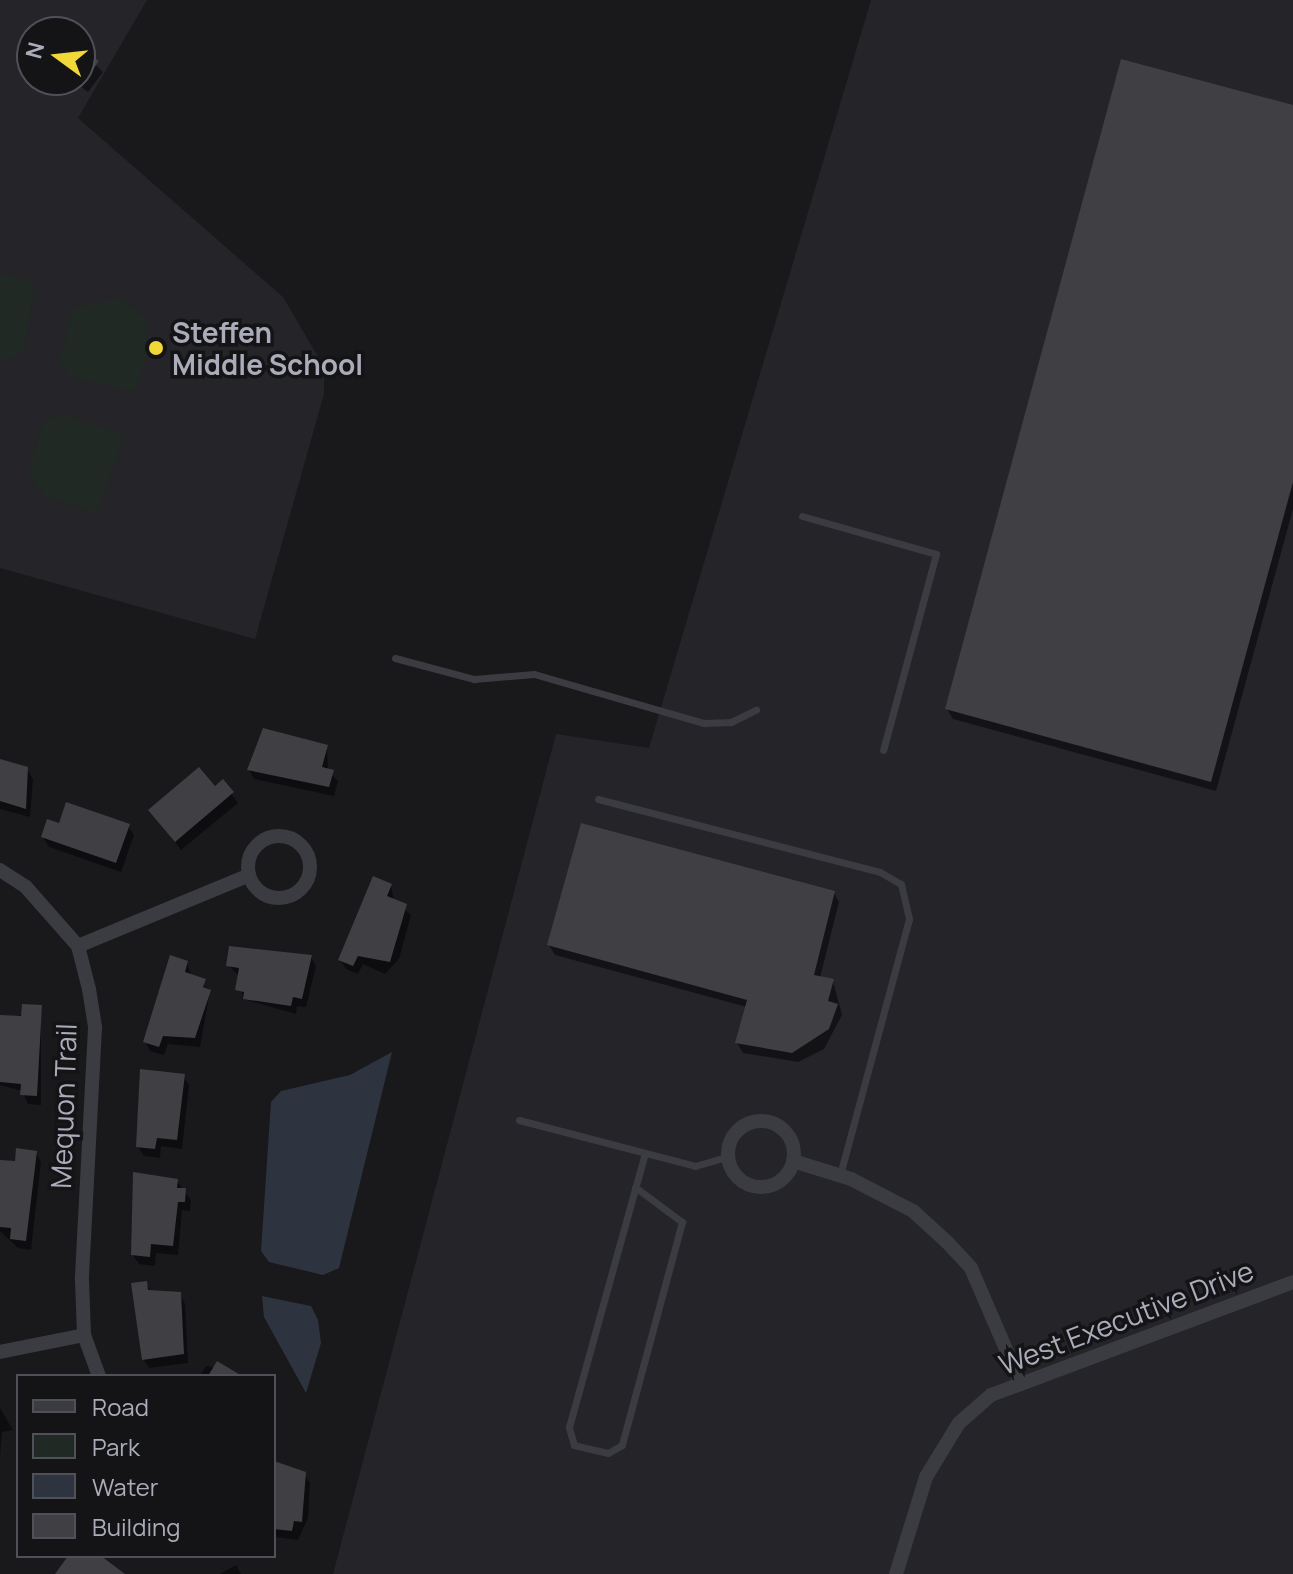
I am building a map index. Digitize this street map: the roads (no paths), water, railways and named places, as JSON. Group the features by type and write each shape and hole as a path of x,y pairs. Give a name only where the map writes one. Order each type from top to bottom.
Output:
{"street":[{"path":"275,836 295,841 308,857 308,876 288,896 260,891 249,875 256,846 275,836"},
{"name":"Mequon Trail","path":"0,870 26,887 78,946 95,1028 84,1335 98,1374"},
{"path":"78,946 249,875"},
{"path":"763,1121 790,1139 793,1161 774,1184 753,1187 736,1176 727,1157 733,1135 763,1121"},
{"path":"793,1161 840,1175 913,1211 971,1268 1021,1384"},
{"name":"West Executive Drive","path":"896,1574 926,1477 959,1423 991,1395 1293,1282"},
{"path":"0,1352 84,1335"}],"lane":[{"path":"802,516 936,554 883,750"},
{"path":"395,658 474,679 534,674 704,723 731,722 756,710"},
{"path":"598,799 880,872 901,884 909,919 840,1175"},
{"path":"519,1120 644,1156 695,1166 727,1157"},
{"path":"635,1187 682,1222 622,1445 608,1453 574,1445 569,1427 635,1187 644,1156"}],"water":[{"path":"392,1052 339,1268 323,1275 269,1262 261,1251 271,1102 281,1091 350,1075"},
{"path":"262,1296 311,1306 318,1320 321,1343 306,1393 264,1317"}],"place":[{"name":"Steffen Middle School","path":"156,348"}]}
